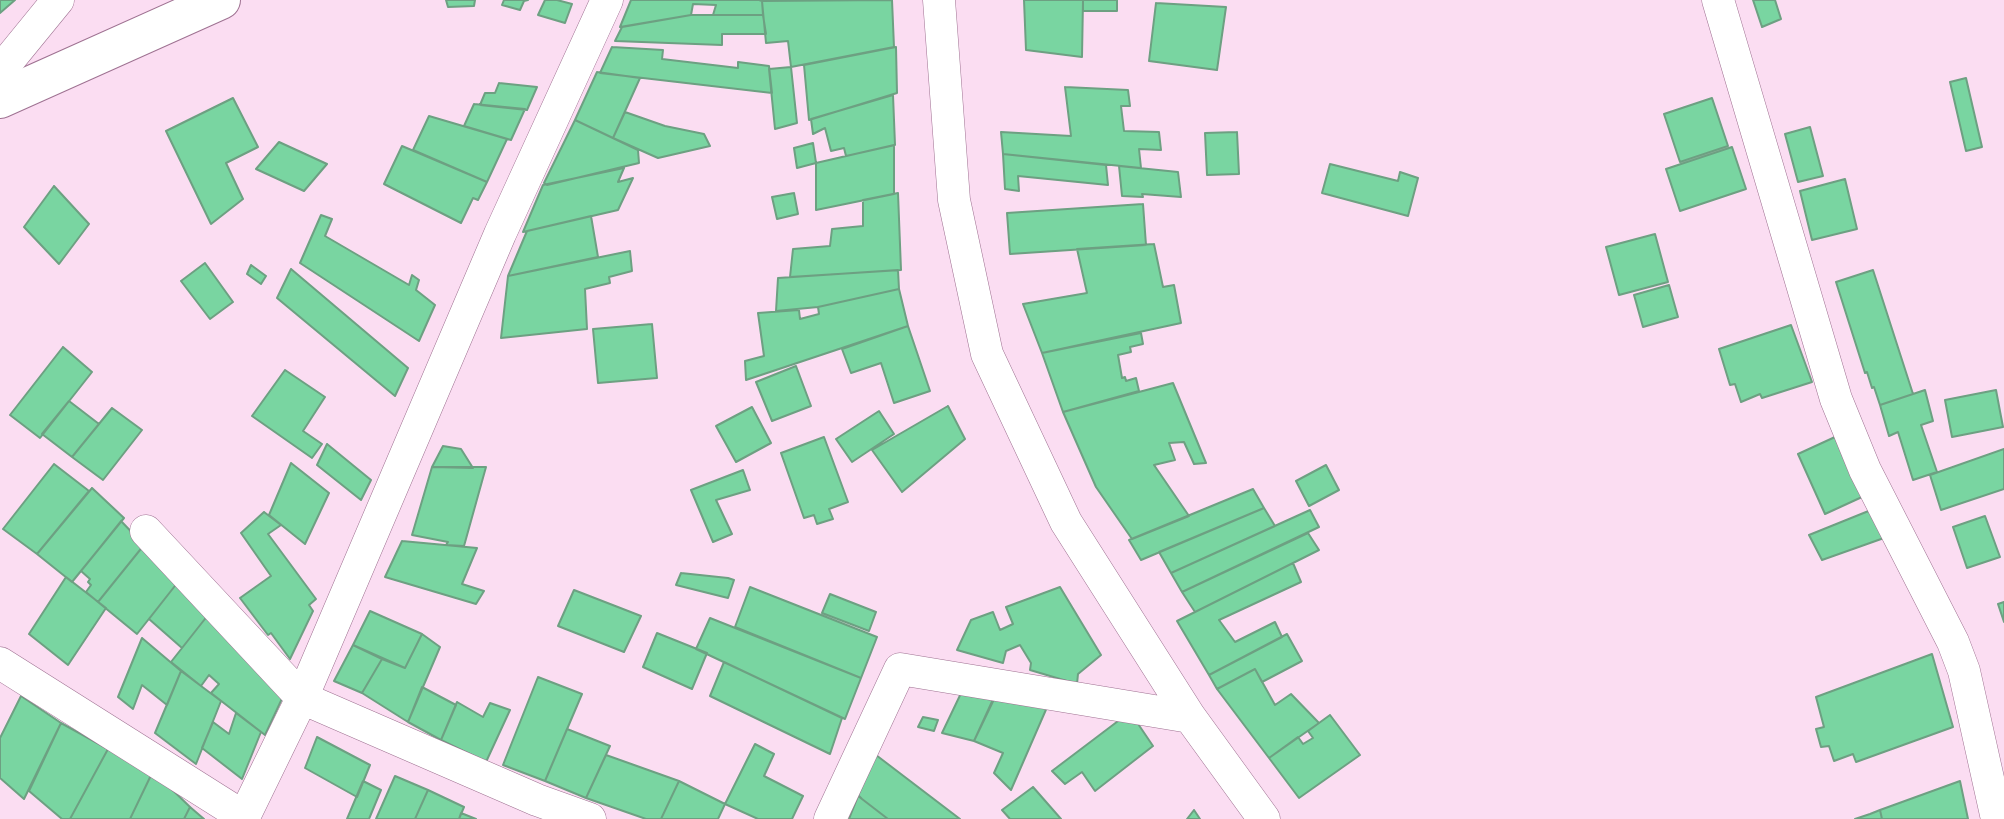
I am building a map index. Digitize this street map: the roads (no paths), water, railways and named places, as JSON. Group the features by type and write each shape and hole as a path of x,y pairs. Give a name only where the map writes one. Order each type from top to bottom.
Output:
{"main road":[{"path":"0,99 221,0"}],"street":[{"path":"0,71 58,0"},
{"path":"0,663 243,818 302,698 500,234 607,0"},
{"path":"939,0 954,200 987,354 1066,522 1190,717 1264,819"},
{"path":"1718,0 1836,399 1866,470 1953,642 1964,671 1997,819"},
{"path":"146,531 302,698 537,800 590,819"},
{"path":"830,819 900,669 1190,717"}]}
